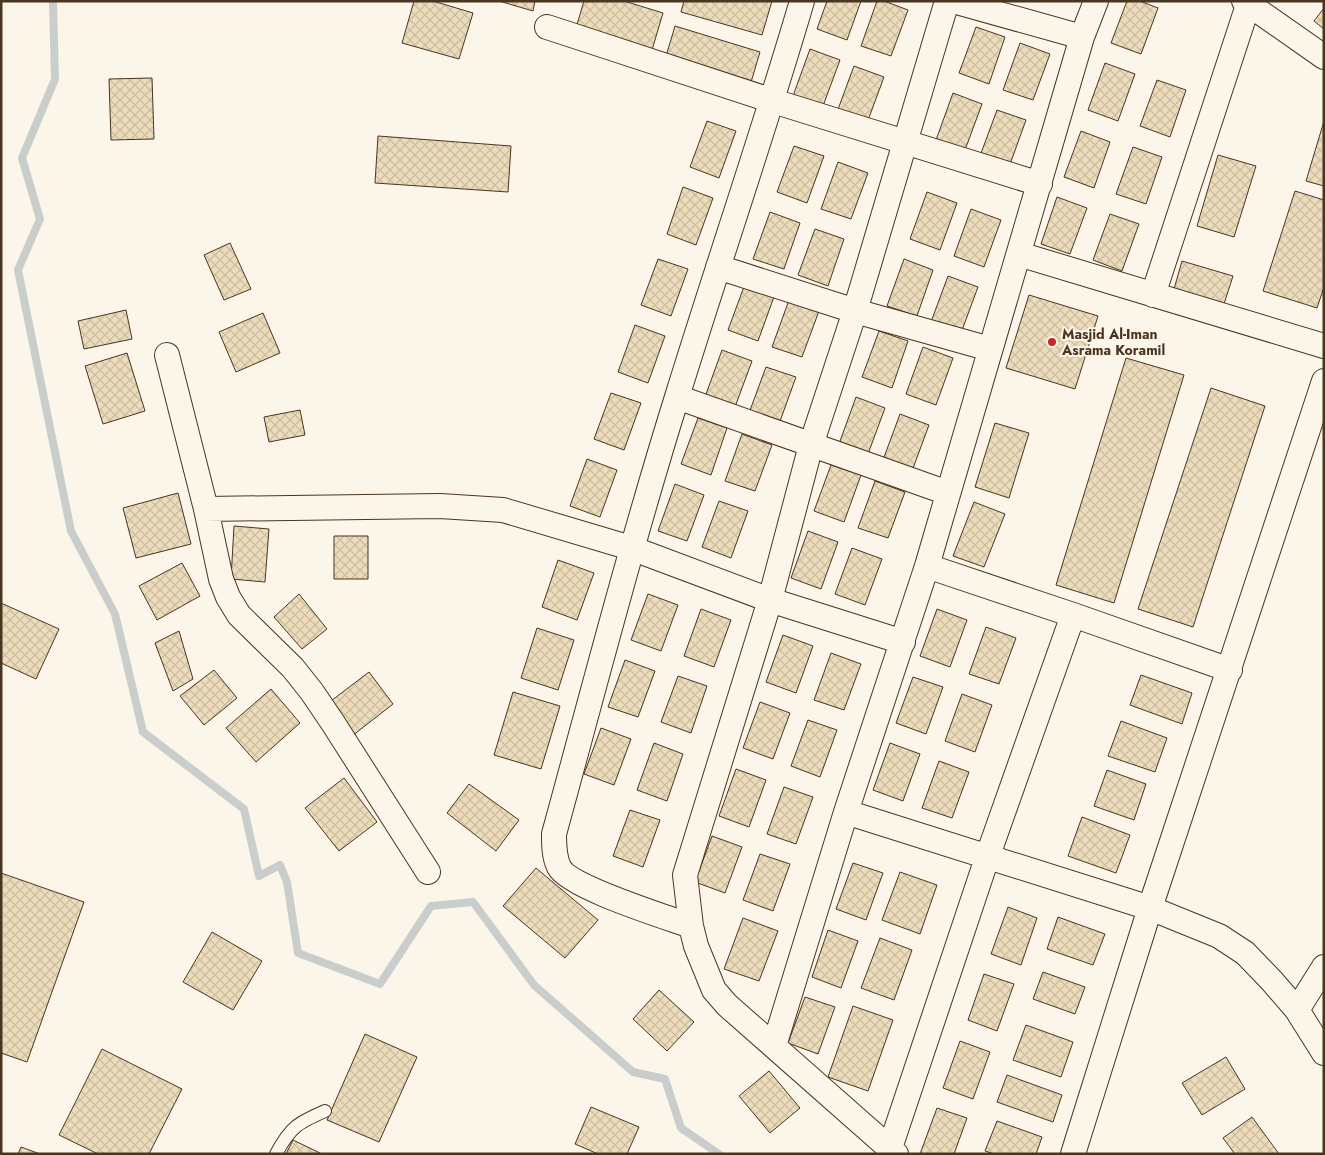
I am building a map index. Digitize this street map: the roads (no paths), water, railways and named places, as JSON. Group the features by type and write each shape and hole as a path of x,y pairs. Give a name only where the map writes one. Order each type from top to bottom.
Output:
{"street":[{"path":"690,926 590,889 574,880 559,869 554,851 554,834 631,548 718,267 773,101 802,1"},
{"path":"947,1 855,311 811,444 770,600 685,875 690,926 704,968 714,990 727,1005 893,1151 987,858 1073,615"},
{"path":"953,1 1082,37"},
{"path":"774,1046 846,812 927,566 1082,37 1096,1"},
{"path":"1153,295 1246,3 1324,57"},
{"path":"547,27 773,101 1040,184"},
{"path":"1019,254 1324,346"},
{"path":"718,267 855,311 990,349"},
{"path":"167,355 206,509 217,564 228,597 239,615 293,668 312,692 428,872"},
{"path":"1073,1154 1150,908 1324,381"},
{"path":"677,397 948,493"},
{"path":"206,509 440,506 503,510 631,548 770,600 903,642"},
{"path":"927,566 1230,670"},
{"path":"846,812 1150,908 1219,936 1245,953 1297,1010 1324,1053"},
{"path":"1297,1010 1324,967"}],"lane":[{"path":"276,1154 292,1128 305,1119 325,1110"}],"waterway":[{"path":"53,2 55,79 22,158 40,219 18,270 71,531 115,614 143,732 244,809 259,876 280,865 287,882 298,953 380,984 431,906 473,902 534,985 633,1072 665,1079 681,1128 719,1154"}],"place":[{"name":"Masjid Al-Iman Asrama Koramil","path":"1052,342"}]}
